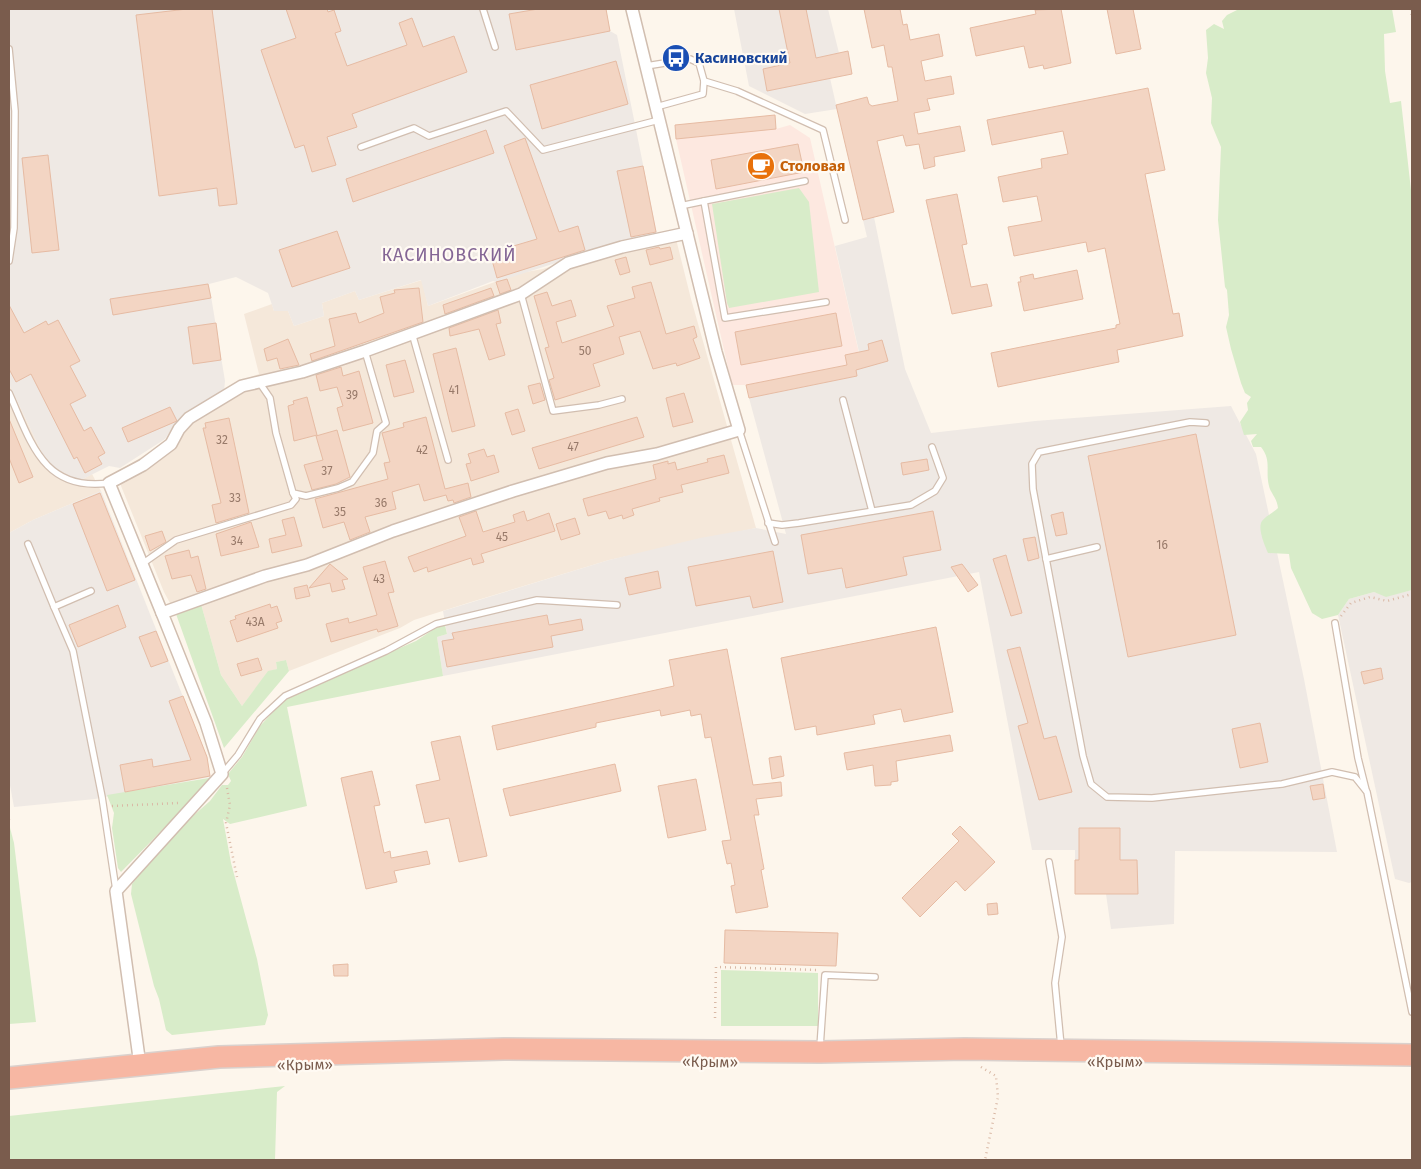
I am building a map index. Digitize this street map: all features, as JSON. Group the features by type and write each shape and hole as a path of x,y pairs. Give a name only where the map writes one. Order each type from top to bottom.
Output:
{"highway":[{"path":"9,1078 219,1057 504,1049 820,1052 965,1049 1412,1055"},
{"name":"«Крым»","path":"9,1084 141,1073 288,1065 601,1060 819,1064 967,1060 1412,1064"}],"street":[{"path":"162,613 265,576 307,565 393,530 513,491 607,463 657,454 739,430 716,352 632,9"},
{"path":"140,1065 116,891 222,774 206,723 109,483 143,464 172,444 179,429 189,418 242,386 302,372 521,294 568,263 622,247 687,234"}],"lane":[{"path":"483,9 494,46"},
{"path":"9,50 15,121 14,228 9,261"},
{"path":"646,66 690,59 699,63 704,82 703,94 656,107"},
{"path":"704,82 737,92 823,130 845,220"},
{"path":"362,147 414,128 429,136 506,111 544,150 659,120"},
{"path":"680,206 805,181"},
{"path":"704,201 725,318 826,302"},
{"path":"521,294 553,411 599,405 622,399"},
{"path":"412,333 448,460"},
{"path":"293,493 306,496 338,488 352,482 374,453 377,431 386,423 365,351"},
{"path":"142,564 176,540 291,505 296,499 276,433 270,398 259,382"},
{"path":"9,393 37,455 51,471 76,482 91,486 109,483"},
{"path":"843,400 872,511"},
{"path":"1206,423 1190,422 1039,452 1032,464 1033,489 1083,756 1091,784 1107,797 1152,798 1282,784 1332,772 1355,777 1367,792"},
{"path":"739,430 775,542"},
{"path":"768,523 791,524 911,505 935,491 943,478 932,447"},
{"path":"28,544 73,651 104,807 116,891"},
{"path":"1046,559 1097,547"},
{"path":"54,607 91,591"},
{"path":"222,774 238,754 260,719 285,696 386,650 436,624 537,600 616,605"},
{"path":"1335,622 1358,758 1367,792 1412,1012"},
{"path":"1049,862 1062,937 1055,983 1061,1050"},
{"path":"820,1052 824,975 875,976"}],"path":[{"path":"1411,9 1412,17"},
{"path":"1335,622 1351,603 1370,597 1387,600 1412,594"},
{"path":"222,774 230,797 226,823 236,877"},
{"path":"104,807 198,802"},
{"path":"715,1018 716,967 820,970 824,975"},
{"path":"967,1060 996,1076 998,1096 985,1160"}],"shaded area":[{"path":"9,9 606,9 610,31 617,35 657,234 631,239 496,282 493,281 428,306 421,280 359,300 355,291 322,303 324,316 294,326 288,311 274,311 268,293 236,277 209,284 225,381 224,391 177,421 165,439 120,468 109,466 81,480 73,478 54,467 42,453 9,384"},
{"path":"734,9 828,9 839,53 848,51 852,74 830,78 837,109 805,114 749,86"},
{"path":"790,125 810,138 861,362 746,385 732,385 676,139 776,129"},
{"path":"874,217 905,369 931,433 1035,421 1231,406 1256,454 1304,679 1337,852 1175,851 1174,924 1111,929 1106,894 1075,894 1075,850 1032,850 979,572 443,676 437,637 447,634 443,611 609,560 700,538 756,528 786,534 749,398 857,376 855,363 859,352 835,246 867,237 863,220"},
{"path":"674,231 691,299 756,528 609,560 471,602 414,620 400,628 289,671 286,660 276,662 277,669 268,672 242,706 221,675 201,604 186,608 176,614 164,592 119,481 122,469 166,442 240,381 259,374 244,314 272,304 274,311 288,311 294,326 324,316 322,303 355,291 359,300 422,280 428,306 520,273 543,269 572,259"},
{"path":"9,384 42,453 54,467 81,480 92,474 101,491 33,520 9,533"},
{"path":"101,491 207,757 210,777 95,799 14,807 9,780 9,533 33,520"},
{"path":"1412,590 1412,882 1409,883 1395,879 1338,615 1349,599 1374,592 1386,596"}],"green space":[{"path":"1239,9 1392,9 1396,32 1384,34 1385,71 1390,103 1401,101 1412,199 1412,590 1386,597 1374,592 1349,599 1338,615 1322,619 1312,613 1291,568 1289,554 1268,553 1263,542 1260,528 1262,521 1278,508 1269,486 1267,461 1264,452 1261,447 1253,447 1251,441 1257,434 1244,435 1240,422 1248,410 1247,403 1251,397 1245,393 1241,383 1226,327 1229,315 1218,220 1221,147 1211,123 1212,98 1206,73 1208,58 1206,30 1214,24 1224,29 1222,21 1227,15"},
{"path":"799,188 809,202 819,292 729,308 712,204"},
{"path":"201,604 221,675 242,706 268,671 277,669 276,662 286,660 289,671 224,748 176,614 186,608"},
{"path":"445,625 447,634 437,637 443,676 287,707 307,806 230,824 223,819 231,863 257,959 268,1015 265,1025 172,1035 166,1030 154,986 131,894 132,884 185,823 210,801 222,785 228,785 231,781 228,774 242,757 260,726 287,697 416,641 437,627"},
{"path":"209,778 210,781 121,872 118,868 112,828 114,813 107,795"},
{"path":"9,824 14,843 36,1022 9,1024"},
{"path":"721,970 818,973 818,1026 721,1026"},
{"path":"285,1086 277,1092 275,1160 9,1160 9,1116"}],"building":[{"path":"187,9 212,9 237,204 219,206 217,188 159,196 136,15"},
{"path":"286,9 327,9 328,12 334,10 341,31 335,33 347,66 407,45 399,23 412,18 423,47 454,36 467,72 352,114 357,127 327,137 336,165 312,172 304,145 295,148 261,50 296,38"},
{"path":"538,9 606,9 610,31 516,50 509,14"},
{"path":"779,9 806,9 816,58 848,51 852,74 767,91 763,69 790,63"},
{"path":"864,9 900,9 903,25 907,24 910,40 939,34 943,56 921,61 925,81 951,76 954,94 927,99 930,110 914,113 918,134 960,126 965,151 934,157 935,166 924,169 919,144 906,146 903,135 877,141 894,212 863,220 836,105 867,97 869,104 872,106 898,101 892,67 888,67 884,45 872,48"},
{"path":"1061,9 1071,63 1044,69 1043,65 1029,68 1024,46 976,56 970,28 1036,14 1035,10"},
{"path":"1107,9 1133,9 1141,49 1116,54"},
{"path":"616,61 628,104 542,129 530,85"},
{"path":"1148,88 1165,170 1145,174 1173,314 1179,313 1183,336 1117,350 1119,362 998,387 991,353 1116,328 1116,325 1120,324 1105,248 1088,252 1086,242 1014,256 1008,227 1042,221 1037,196 1003,202 998,177 1042,168 1041,159 1068,154 1063,131 992,145 987,120"},
{"path":"775,115 776,129 676,139 675,125"},
{"path":"486,130 494,153 353,202 346,179"},
{"path":"525,138 559,232 578,226 585,250 497,278 490,253 537,239 504,146"},
{"path":"798,144 804,172 716,189 711,160"},
{"path":"48,155 59,250 32,253 22,158"},
{"path":"643,166 656,232 631,237 617,171"},
{"path":"957,194 967,244 962,245 971,287 987,284 992,306 952,314 926,200"},
{"path":"337,231 350,268 292,287 279,250"},
{"path":"659,247 660,249 670,247 673,259 650,265 646,250"},
{"path":"626,257 630,272 620,275 615,260"},
{"path":"1077,270 1083,299 1024,311 1018,282 1021,282 1020,277 1033,274 1034,279"},
{"path":"507,279 511,290 500,294 496,282"},
{"path":"651,282 666,334 694,326 697,337 693,339 700,358 677,366 676,363 653,369 640,331 619,337 624,354 593,364 600,386 555,400 549,380 554,378 545,348 549,347 534,296 547,292 552,306 571,300 576,316 556,322 562,343 614,326 607,306 635,298 632,287"},
{"path":"208,284 211,298 113,315 110,299"},
{"path":"419,288 423,322 312,361 310,354 335,346 329,319 356,313 359,323 384,313 380,297 395,293 394,290"},
{"path":"491,288 494,296 445,314 443,305"},
{"path":"9,305 24,333 46,321 48,325 58,320 80,361 70,366 86,396 70,404 84,431 91,427 105,453 98,457 102,464 85,473 77,457 74,459 31,374 16,382 9,369"},
{"path":"498,310 501,323 496,324 505,355 489,360 479,329 450,336 449,328"},
{"path":"836,313 842,346 741,365 735,332"},
{"path":"216,323 221,360 193,364 188,327"},
{"path":"288,339 299,365 280,369 277,358 267,361 264,349"},
{"path":"882,340 888,361 856,370 857,376 749,398 746,385 847,365 845,355 869,350 868,344"},
{"path":"456,348 475,426 452,432 433,354"},
{"path":"405,360 414,392 394,397 386,365"},
{"path":"341,367 343,376 359,371 373,423 343,431 337,408 343,406 337,387 320,391 316,375"},
{"path":"540,383 545,400 533,404 528,386"},
{"path":"684,393 693,422 673,427 666,398"},
{"path":"307,397 317,435 294,441 288,406 294,404 293,401"},
{"path":"170,407 177,421 128,442 122,428"},
{"path":"518,409 525,431 512,435 505,413"},
{"path":"426,417 445,489 468,483 471,497 454,503 453,500 448,501 446,495 424,501 419,484 392,492 396,509 365,517 370,532 350,540 344,522 323,528 315,499 388,479 384,463 390,462 382,433 404,427 403,423"},
{"path":"637,417 644,437 539,469 532,448"},
{"path":"229,418 249,513 216,523 212,505 221,503 203,428 206,428 205,423"},
{"path":"9,419 33,477 19,483 9,458"},
{"path":"337,430 350,477 336,484 312,490 304,465 323,460 316,436"},
{"path":"1196,434 1236,635 1128,657 1088,456"},
{"path":"484,449 487,457 494,455 499,472 471,481 466,464 471,463 468,454"},
{"path":"724,455 729,473 681,485 683,492 659,498 660,501 632,509 634,515 623,519 622,515 609,519 606,511 588,516 583,499 656,479 653,465 668,461 668,464 675,462 677,470 708,462 707,459"},
{"path":"927,459 929,470 903,475 901,463"},
{"path":"100,493 135,580 107,591 73,504"},
{"path":"476,511 483,532 515,522 513,515 524,511 527,521 549,513 555,531 481,554 484,562 473,565 471,558 428,572 427,567 414,572 408,557 466,536 459,517"},
{"path":"933,511 941,550 903,557 907,575 846,588 842,568 808,574 801,535"},
{"path":"1063,512 1067,534 1056,536 1051,515"},
{"path":"294,517 302,546 272,553 269,539 286,535 282,520"},
{"path":"575,518 580,534 561,540 556,524"},
{"path":"251,522 259,547 221,556 216,534"},
{"path":"162,531 166,542 150,551 145,536"},
{"path":"1035,537 1039,558 1028,561 1023,539"},
{"path":"189,550 191,558 198,556 206,589 197,592 191,575 172,579 165,556"},
{"path":"773,551 783,602 753,608 750,596 696,606 688,567"},
{"path":"1006,555 1022,613 1011,616 993,559"},
{"path":"385,561 394,592 388,593 398,626 378,632 377,629 331,642 326,624 348,618 349,623 377,615 363,567"},
{"path":"330,564 348,579 342,580 345,589 332,592 330,583 309,588"},
{"path":"962,564 978,585 968,592 951,567"},
{"path":"658,571 661,588 629,595 625,578"},
{"path":"307,585 310,596 296,599 294,588"},
{"path":"270,604 271,608 277,606 282,621 276,623 278,628 237,642 230,621 236,619 235,616"},
{"path":"118,605 126,627 78,647 69,625"},
{"path":"547,615 549,625 581,619 583,630 551,636 553,647 447,667 442,641 454,639 452,633"},
{"path":"936,627 953,712 904,722 901,709 873,715 875,724 817,735 816,726 795,730 781,658"},
{"path":"156,631 168,661 151,667 139,637"},
{"path":"1020,647 1044,739 1056,736 1072,792 1039,800 1018,726 1028,723 1007,650"},
{"path":"727,649 753,785 781,782 782,796 756,799 759,815 754,815 764,869 761,870 768,907 736,913 731,886 735,885 731,863 727,864 722,841 731,840 711,737 705,738 701,714 691,716 690,710 661,716 660,710 596,723 596,727 497,750 492,726 674,686 669,660"},
{"path":"258,658 262,670 241,676 237,664"},
{"path":"1381,668 1383,679 1364,684 1361,672"},
{"path":"183,696 207,757 210,776 125,792 120,765 152,759 153,767 191,760 169,701"},
{"path":"1260,723 1268,762 1240,768 1232,729"},
{"path":"950,735 953,751 896,761 898,781 891,782 891,785 875,786 873,765 847,770 844,753"},
{"path":"460,736 487,856 459,862 449,818 425,823 416,785 440,780 431,742"},
{"path":"781,756 784,776 772,779 769,758"},
{"path":"615,764 621,791 510,816 503,789"},
{"path":"372,771 380,805 374,806 384,853 390,851 391,858 427,851 430,864 394,871 397,882 366,889 341,778"},
{"path":"696,779 706,830 668,838 658,786"},
{"path":"1323,784 1325,798 1313,800 1310,786"},
{"path":"960,826 995,862 965,891 956,881 920,917 902,898 959,841 952,834"},
{"path":"1079,828 1120,828 1120,860 1137,860 1138,894 1075,894 1075,860 1079,860"},
{"path":"997,903 998,914 988,915 987,904"},
{"path":"725,930 838,933 836,966 724,963"},
{"path":"348,964 348,976 334,976 333,965"}],"place":[{"name":"Касиновский","path":"676,58"},
{"name":"Столовая","path":"761,166"}],"district":[{"name":"КАСИНОВСКИЙ","path":"449,255"}]}
